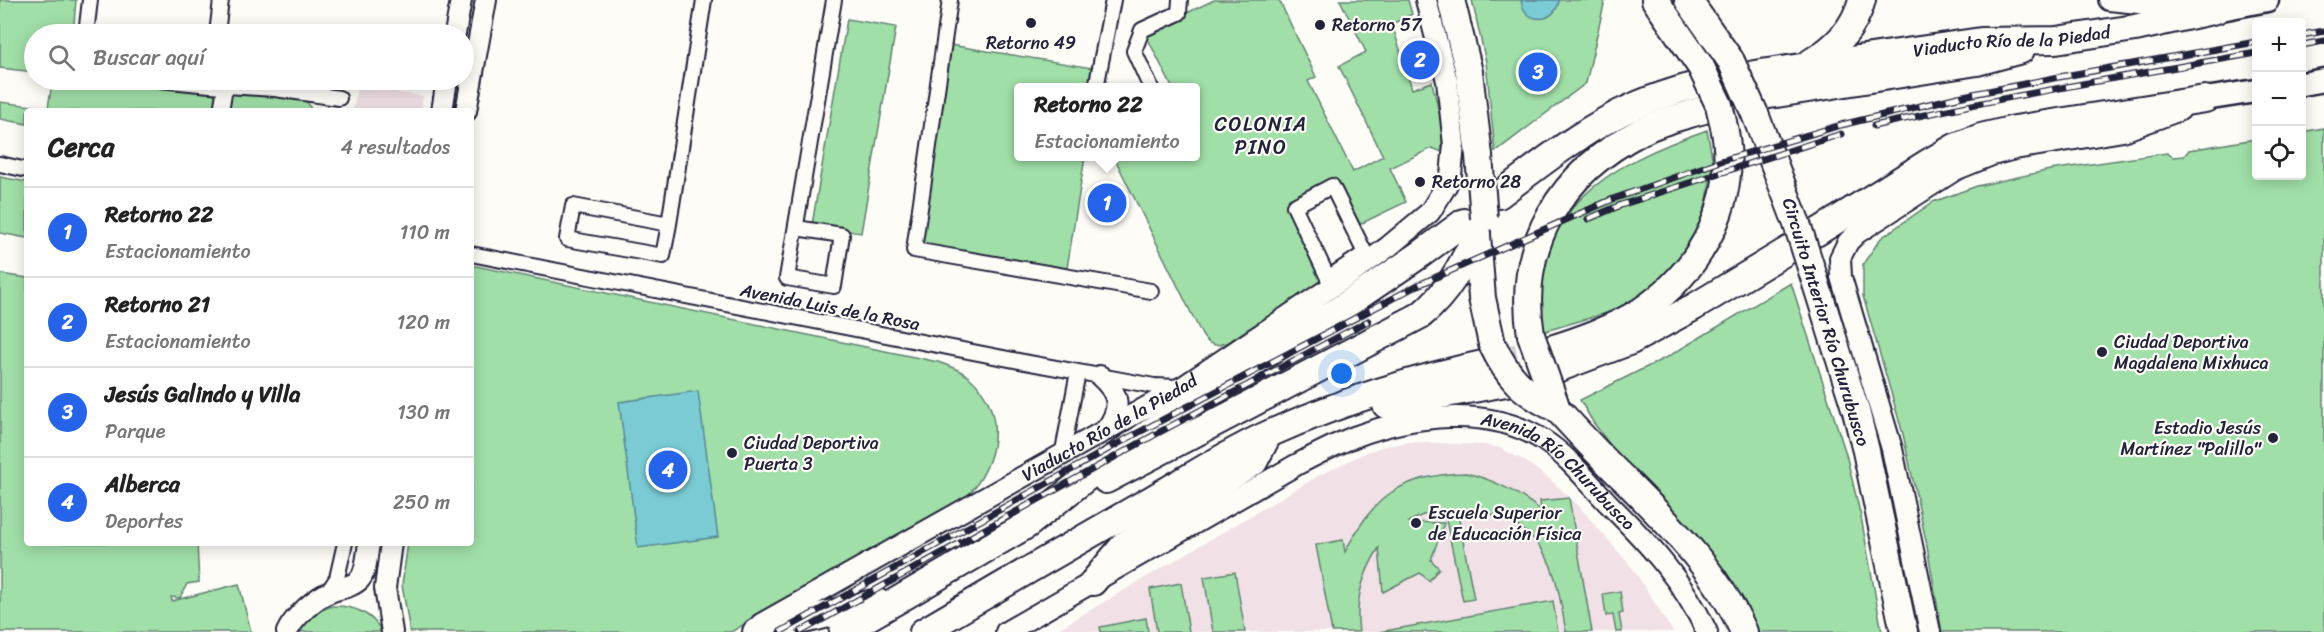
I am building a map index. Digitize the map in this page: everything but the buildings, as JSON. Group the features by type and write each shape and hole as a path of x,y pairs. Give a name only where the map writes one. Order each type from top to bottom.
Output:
{"highway":[{"path":"1027,525 1182,439 1409,323 1442,296 1452,282 1475,225 1479,156 1469,72 1451,0"},
{"path":"923,632 1048,558 1269,434 1337,406 1432,375 1594,335 1640,311 1677,282 1705,246 1713,229 1725,191 1729,161 1727,140 1715,116 1719,105 1699,76 1655,0"},
{"name":"Circuito Interior Río Churubusco","path":"1688,0 1731,61 1758,94 1806,228 1812,271 1864,441 1884,527 1904,632"},
{"path":"1705,0 1708,27"},
{"path":"1804,66 1830,50 1841,40 1858,15 1862,0"},
{"name":"Viaducto Río de la Piedad","path":"1758,94 1804,66 1980,41 2056,40 2135,28 2216,10"},
{"path":"1758,94 1977,62 2056,40"},
{"path":"1500,195 1607,120 1699,76"},
{"path":"1806,228 1955,147 1981,137 2015,129 2205,99"},
{"path":"1519,355 1531,263 1548,217 1561,197 1588,167 1642,131 1659,123 1715,116"},
{"path":"1475,225 1492,232 1499,294 1519,355 1557,409 1662,517 1705,567 1725,594 1744,632"},
{"name":"Viaducto Río de la Piedad","path":"843,632 1027,525 1091,474 1274,349 1346,305 1421,254 1475,225"},
{"path":"1557,409 1523,390 1502,365 1519,355 1631,341 1790,249"},
{"path":"1184,386 1274,349"},
{"path":"1093,582 1124,546 1254,462 1269,434"},
{"path":"756,632 907,594"}],"main road":[{"path":"457,24 461,0"},
{"path":"474,63 486,0"},
{"name":"Viaducto Río de la Piedad","path":"747,632 1184,386 1388,247 1430,212 1451,175 1454,155 1447,81 1426,0"},
{"path":"2109,0 2216,10"},
{"name":"Viaducto Río de la Piedad","path":"2216,10 2267,0"},
{"path":"2306,83 2324,80"},
{"path":"442,108 445,90"},
{"path":"466,108 469,90"},
{"path":"1930,632 1892,449 1841,277 1839,266 1842,253 1857,233 1876,219 1955,170 1973,162 2015,149 2123,131 2205,99 2252,92"},
{"path":"1100,376 1111,386 1117,401 1115,415 1106,430"},
{"name":"Avenida Río Churubusco","path":"1093,582 1296,465 1353,437 1394,426 1456,416 1493,419 1528,432 1562,455 1654,549 1675,577 1707,632"},
{"path":"287,632 297,615 328,592 345,588 359,580 365,569 369,546"},
{"path":"391,546 385,588 392,632"},
{"path":"1006,632 1093,582"}],"street":[{"path":"87,24 90,0"},
{"path":"218,24 221,0"},
{"path":"669,224 573,206 567,239 663,256 669,224 704,0"},
{"path":"796,228 842,235 834,286 787,278 834,0"},
{"path":"951,0 914,250 1151,291"},
{"path":"1097,83 1113,0"},
{"path":"1149,83 1134,51 1142,30 1179,13 1180,0"},
{"path":"222,108 224,90"},
{"path":"282,90 339,98"},
{"path":"0,164 24,169"},
{"path":"1332,186 1365,253 1328,278 1294,206 1332,186"},
{"name":"Avenida Luis de la Rosa","path":"474,255 1078,372 1154,386 1173,388 1184,386"},
{"path":"1062,456 1078,372"},
{"path":"328,592 337,578 344,546"}],"shaded area":[{"path":"356,90 379,90 423,96 421,108 354,108"},
{"name":"Escuela Superior de Educación Física","path":"1409,442 1484,445 1500,448 1525,461 1577,504 1634,570 1673,632 1053,632 1320,475 1367,452"}],"green space":[{"path":"0,0 76,0 74,24 24,24 24,71 0,68"},
{"path":"1214,0 1279,0 1316,77 1308,81 1353,172 1383,156 1339,66 1366,52 1340,0 1408,0 1412,14 1392,24 1412,89 1432,82 1442,125 1442,152 1432,148 1390,168 1406,202 1358,225 1332,186 1294,205 1328,278 1220,345 1210,343 1202,335 1116,161 1200,161 1200,83 1170,83 1145,33"},
{"path":"1472,0 1605,0 1586,83 1495,152 1486,62"},
{"path":"847,19 896,27 861,233 812,225"},
{"path":"950,45 1099,69 1097,83 1014,83 1014,161 1084,161 1067,268 921,246"},
{"path":"51,90 207,90 222,99 224,93 301,90 310,108 48,108"},
{"path":"0,102 48,108 24,108 24,123 0,119"},
{"name":"Ciudad Deportiva Magdalena Mixhuca","path":"2324,128 2324,632 1942,632 1926,541 1903,434 1863,296 1863,264 1881,238 1933,202 1977,186 2050,170 2167,153 2173,157 2184,156 2189,150 2252,140 2252,180 2306,180 2306,131"},
{"path":"1707,130 1713,162 1707,200 1697,233 1680,263 1637,299 1620,309 1542,332 1540,290 1547,254 1561,224 1581,198 1607,177 1637,159"},
{"path":"0,177 24,181 24,237 0,233"},
{"name":"Ciudad Deportiva Puerta 3","path":"474,266 938,362 964,373 971,379 982,392 990,407 994,422 991,454 978,483 967,496 731,632 410,632 402,585 408,546 474,546"},
{"path":"0,274 24,278 24,546 197,546 199,582 187,584 180,598 171,597 172,601 239,584 251,632 0,632"},
{"path":"1791,283 1846,454 1861,517 1882,632 1749,632 1593,422 1580,400 1669,356"},
{"path":"1466,473 1505,487 1541,510 1540,501 1569,498 1592,632 1566,632 1555,578 1541,548 1530,535 1497,516 1477,510 1457,509 1474,599 1463,601 1444,510 1423,515 1408,522 1444,523 1431,560 1439,568 1429,581 1420,573 1383,592 1379,548 1368,568 1361,588 1358,609 1359,632 1332,632 1316,545 1343,540 1345,552 1367,516 1392,492 1423,478"},
{"path":"1235,572 1245,632 1213,632 1204,577"},
{"path":"1181,583 1189,632 1157,632 1150,589"},
{"path":"1620,591 1623,613 1619,614 1622,632 1616,632 1613,615 1606,616 1603,594"},
{"path":"1553,601 1558,632 1379,632"},
{"path":"332,606 347,607 367,615 382,632 295,632 311,614"},
{"path":"1146,618 1148,632 1101,632 1100,627"}],"water":[{"path":"1521,0 1559,1 1552,14 1540,18 1528,14"},
{"path":"698,391 718,537 638,548 619,402"}],"tunnel":[{"path":"1492,362 1548,350"}],"railway":[{"path":"2306,34 2324,31"},
{"path":"2306,44 2324,41"},
{"path":"780,632 1130,437 1416,286 1613,199 1721,161 1841,125 1958,97 2252,43"},
{"path":"1874,126 2016,96 2252,54"},
{"path":"1588,219 1621,205 1841,134"},
{"path":"800,632 1156,434 1368,321"}],"place":[{"name":"Retorno 49","path":"1031,23"},
{"name":"Retorno 57","path":"1320,25"},
{"name":"Retorno 21","path":"1420,60"},
{"name":"Jesús Galindo y Villa","path":"1538,72"},
{"name":"Retorno 28","path":"1420,182"},
{"name":"Retorno 22","path":"1107,203"},
{"name":"Ciudad Deportiva Magdalena Mixhuca","path":"2102,352"},
{"name":"Estadio Jesús Martínez \"Palillo\"","path":"2273,438"},
{"name":"Ciudad Deportiva Puerta 3","path":"732,453"},
{"name":"Alberca","path":"668,470"},
{"name":"Escuela Superior de Educación Física","path":"1416,523"}],"district":[{"name":"COLONIA PINO","path":"1261,136"}]}
